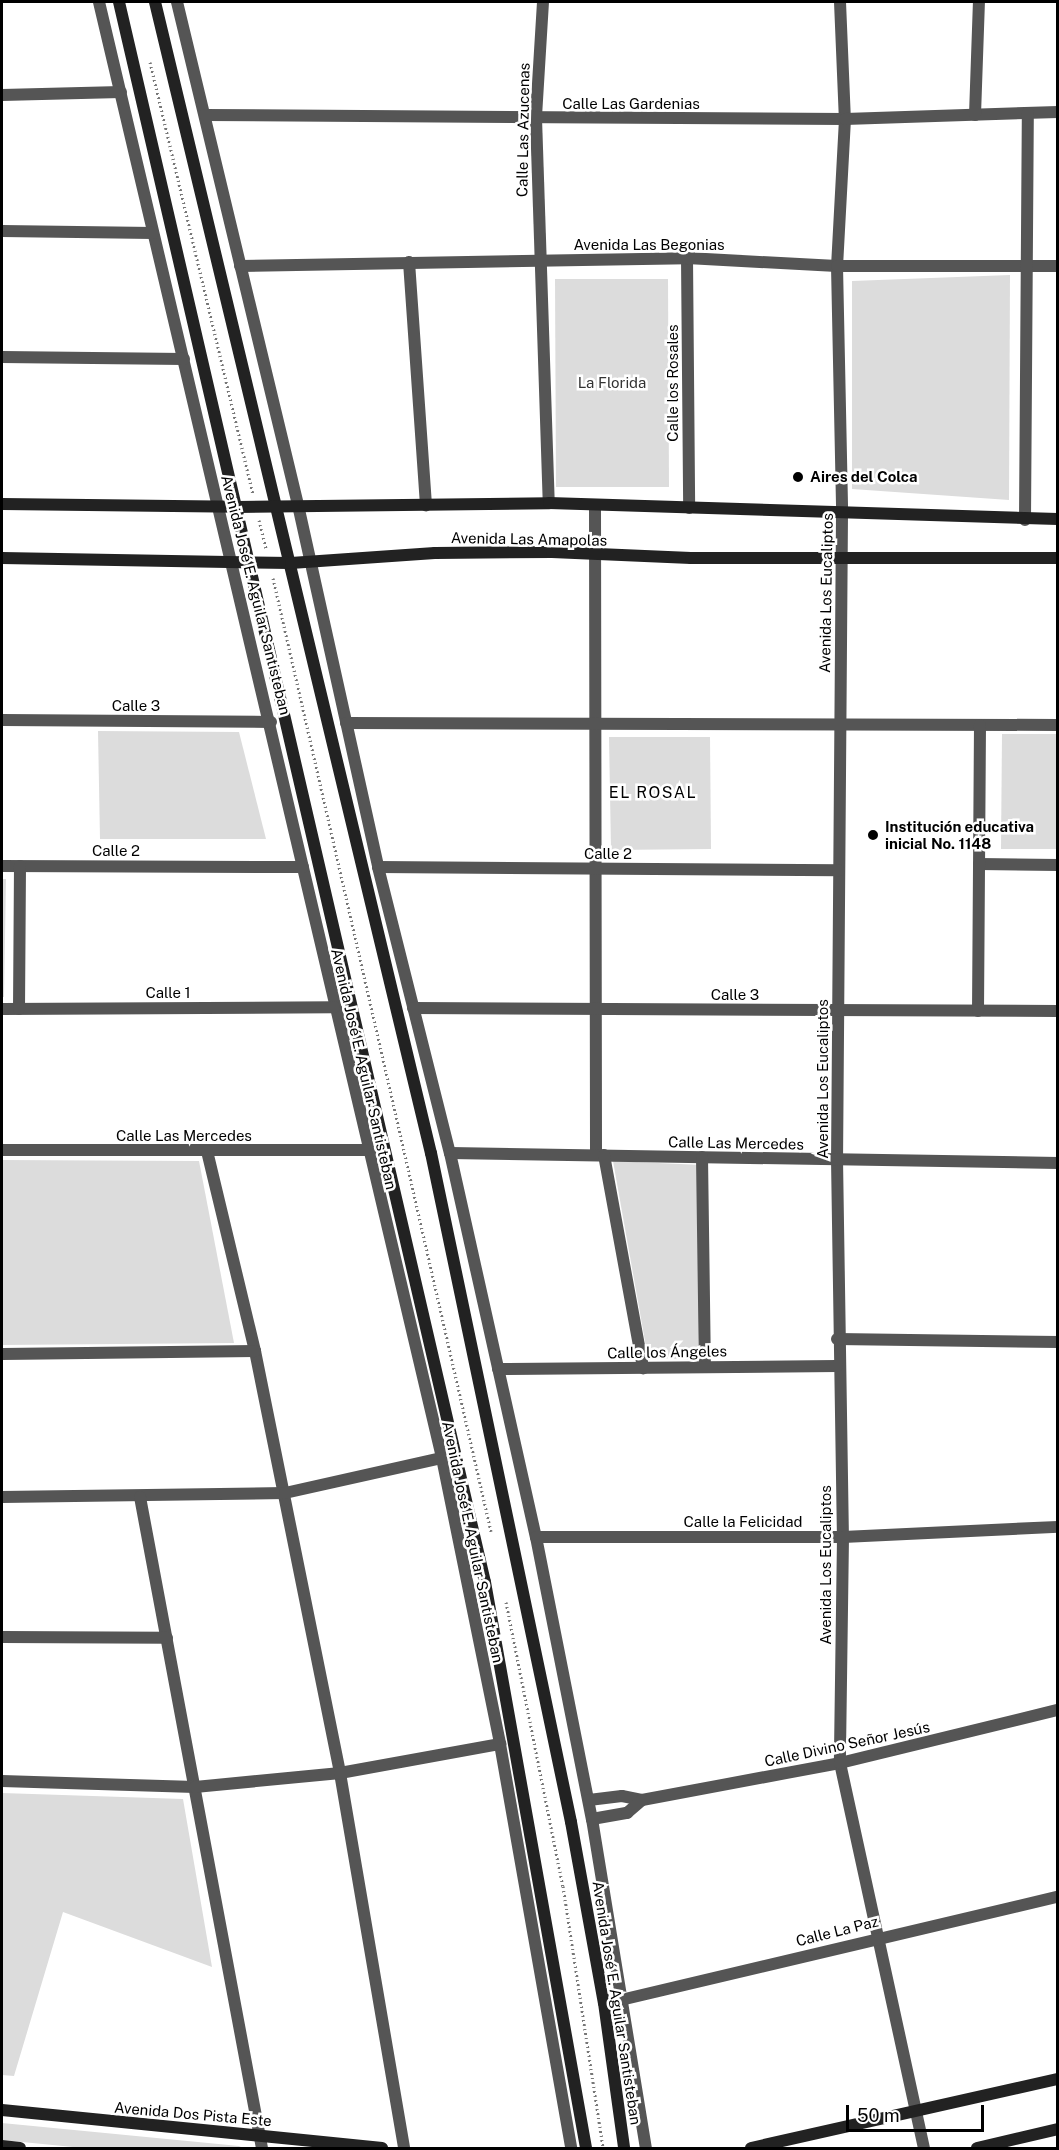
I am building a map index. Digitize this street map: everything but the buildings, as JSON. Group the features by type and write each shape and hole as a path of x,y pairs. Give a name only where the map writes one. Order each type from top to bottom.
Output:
{"main road":[{"name":"Avenida José E. Aguilar Santisteban","path":"119,2 485,1582 586,2148"},
{"name":"Avenida José E. Aguilar Santisteban","path":"155,2 426,1130 524,1578 604,2003 624,2148"},
{"path":"2,504 237,507 549,503 1025,520 1058,519"},
{"name":"Avenida Las Amapolas","path":"2,558 232,563 291,563 435,553 1058,558"},
{"path":"751,2148 1058,2079"},
{"name":"Avenida Dos Pista Este","path":"2,2110 382,2148"},
{"path":"977,2148 1058,2128"},
{"path":"2,2146 20,2148"}],"street":[{"name":"Avenida José E. Aguilar Santisteban","path":"99,2 271,722 367,1150 442,1458 500,1744 572,2148"},
{"name":"Avenida José E. Aguilar Santisteban","path":"177,2 298,506 378,867 450,1153 536,1536 589,1800 625,1999 646,2148"},
{"name":"Calle Las Azucenas","path":"543,2 536,118 549,503"},
{"name":"Avenida Los Eucaliptos","path":"840,2 845,119 837,266 842,514 837,1159 837,1366 843,1537 840,1763 924,2148"},
{"path":"975,115 979,2"},
{"path":"2,95 121,92"},
{"name":"Calle Las Gardenias","path":"205,115 845,119 1058,112"},
{"path":"1025,520 1028,113"},
{"path":"2,231 153,233"},
{"name":"Avenida Las Begonias","path":"240,266 687,258 837,266 1026,269 1058,266"},
{"name":"Calle los Rosales","path":"687,258 689,507"},
{"path":"409,262 426,505"},
{"path":"2,357 184,359"},
{"path":"595,506 593,554 595,1009 600,1155 643,1368"},
{"name":"Calle 3","path":"2,720 271,722"},
{"path":"346,723 1058,725"},
{"path":"978,1011 980,725"},
{"path":"979,864 1058,865"},
{"name":"Calle 2","path":"2,866 303,867"},
{"path":"20,866 20,1009"},
{"name":"Calle 2","path":"378,867 838,870"},
{"name":"Calle 1","path":"2,1009 334,1007"},
{"name":"Calle 3","path":"413,1008 1058,1011"},
{"name":"Calle Las Mercedes","path":"2,1150 367,1150"},
{"path":"207,1151 255,1351 285,1493 340,1773 404,2148"},
{"name":"Calle Las Mercedes","path":"450,1153 1058,1163"},
{"path":"702,1157 705,1367"},
{"path":"837,1339 1058,1342"},
{"path":"2,1354 255,1351"},
{"name":"Calle los Ángeles","path":"498,1369 837,1366"},
{"path":"2,1497 140,1497 285,1493 442,1458"},
{"path":"140,1497 262,2148"},
{"name":"Calle la Felicidad","path":"536,1536 843,1537 1058,1527"},
{"path":"2,1637 167,1638"},
{"name":"Calle Divino Señor Jesús","path":"589,1800 622,1796 642,1800 840,1763 1058,1710"},
{"path":"2,1781 195,1787 340,1773 500,1744"},
{"name":"Calle Divino Señor Jesús","path":"592,1819 627,1813 642,1800"},
{"name":"Calle La Paz","path":"625,1999 878,1936 1058,1897"}],"path":[{"path":"149,55 270,563 493,1542"},
{"path":"504,1592 563,1886 603,2148"}],"green space":[{"path":"1010,275 1009,500 852,489 852,281"},
{"name":"La Florida","path":"555,279 668,279 669,487 556,487"},
{"path":"98,731 239,732 266,839 100,839"},
{"path":"1002,734 1057,734 1057,849 1001,849"},
{"path":"609,737 710,737 711,849 611,850"},
{"path":"2,879 6,879 4,997 2,997"},
{"path":"2,1160 199,1161 234,1343 2,1345"},
{"path":"613,1161 702,1165 698,1360 648,1358"},
{"path":"2,1793 183,1799 212,1967 63,1912 14,2076 2,2075"},
{"path":"2,2123 243,2148 83,2148 2,2140"}],"place":[{"name":"Aires del Colca","path":"798,477"},
{"name":"Institución educativa inicial No. 1148","path":"873,835"}],"district":[{"name":"EL ROSAL","path":"653,793"}]}
